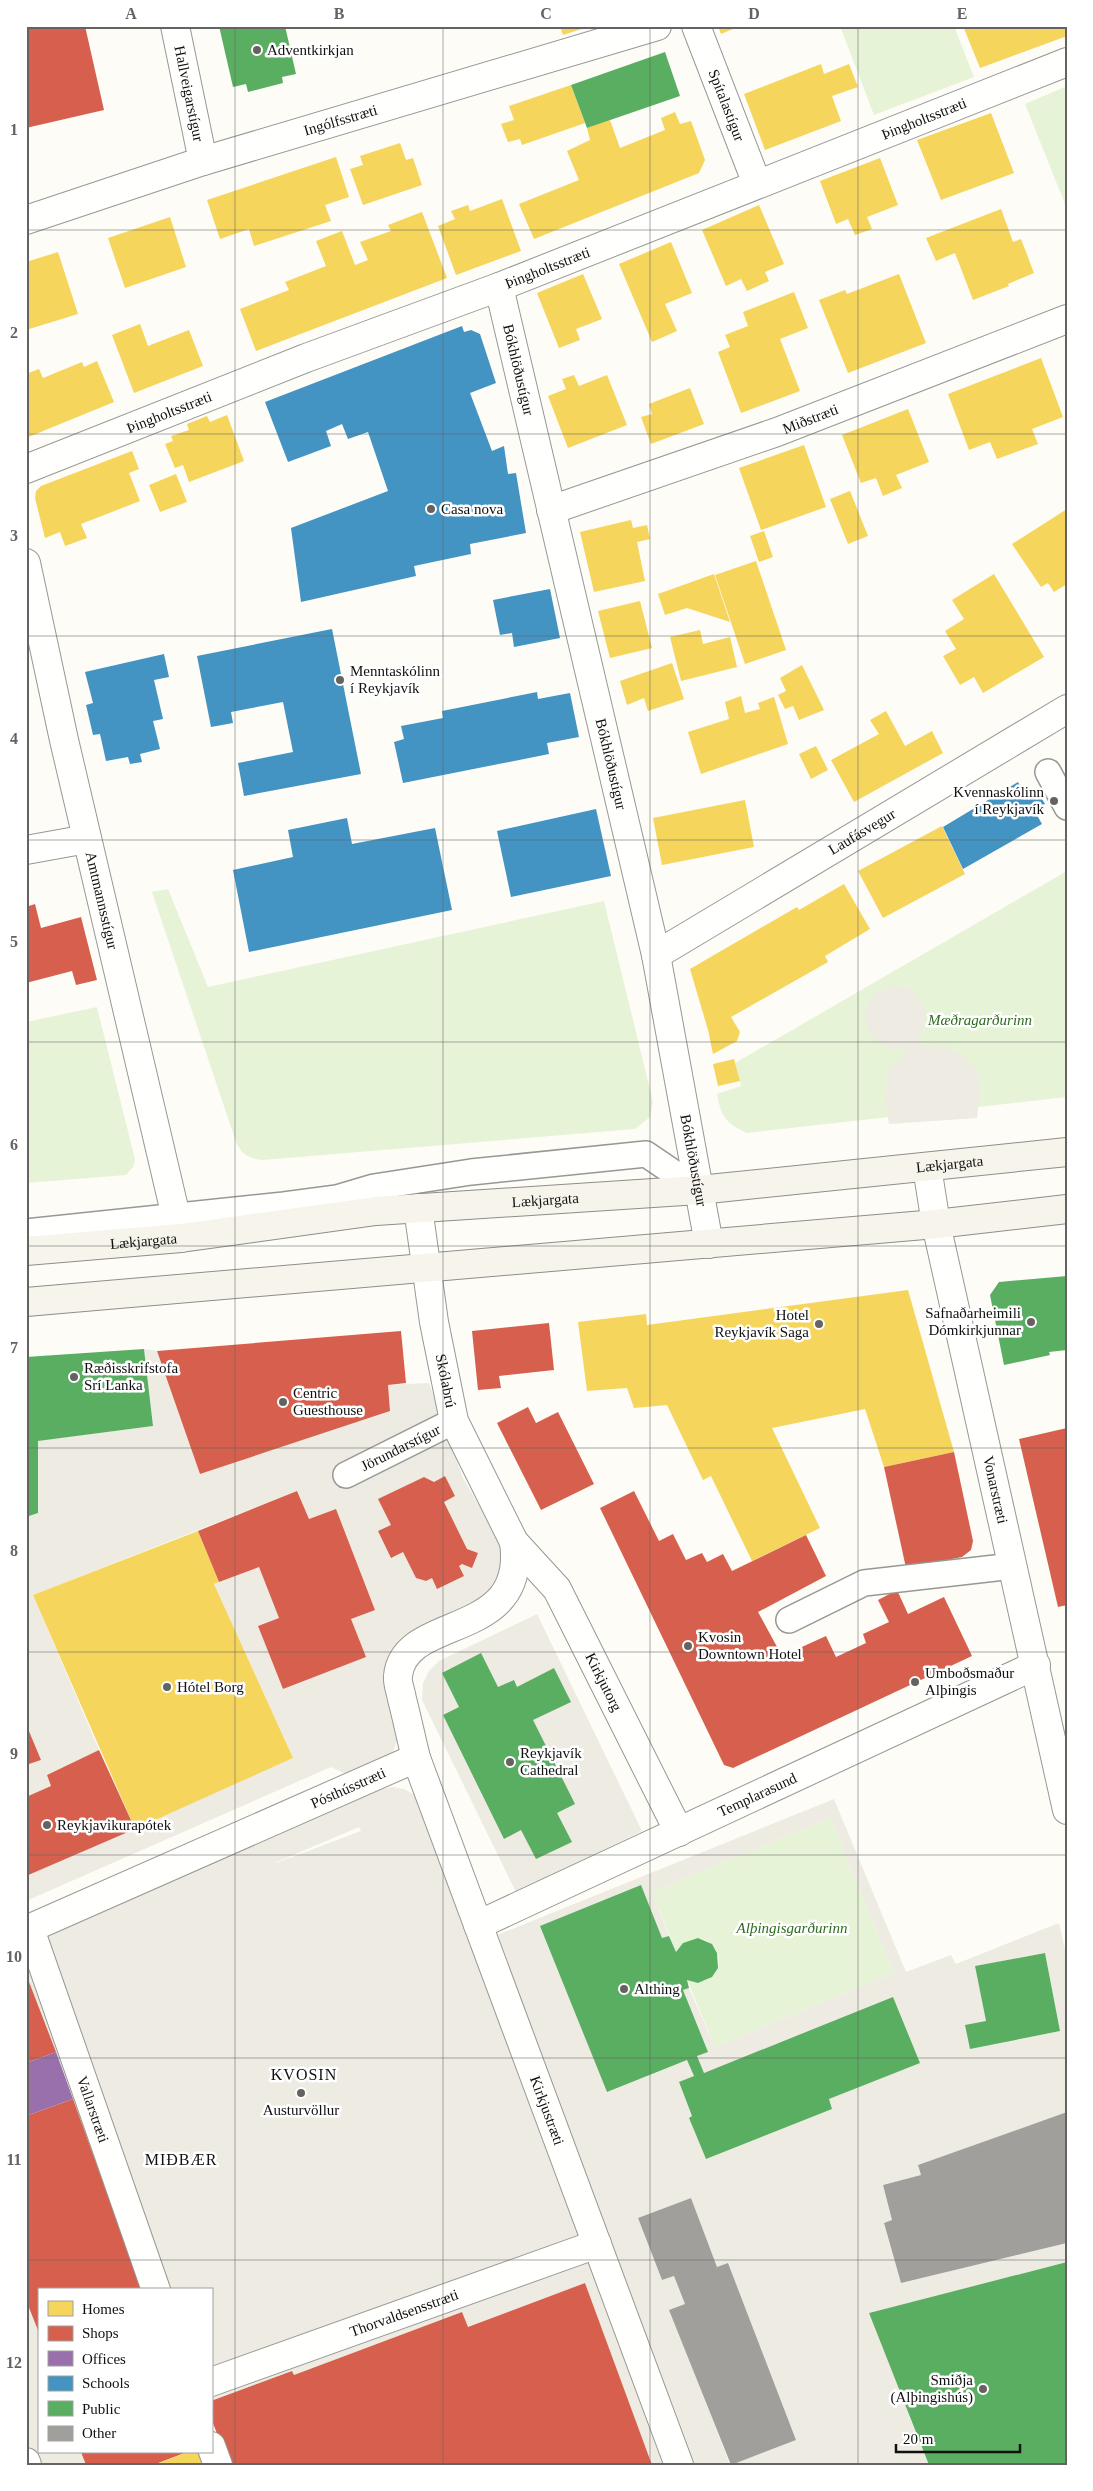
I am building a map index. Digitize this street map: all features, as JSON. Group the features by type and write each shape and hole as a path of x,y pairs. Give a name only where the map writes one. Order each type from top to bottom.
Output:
{"main road":[{"name":"Lækjargata","path":"26,1251 179,1228 376,1211 699,1190 928,1168 1067,1152"},
{"path":"26,1302 936,1224 1067,1209"}],"street":[{"name":"Hallveigarstígur","path":"175,26 203,161"},
{"name":"Ingólfsstræti","path":"26,220 203,161 657,26"},
{"name":"Spítalastígur","path":"696,26 758,184"},
{"name":"Þingholtsstræti","path":"26,469 306,358 499,287 1067,62"},
{"name":"Bókhlöðustígur","path":"499,287 656,955 709,1244"},
{"name":"Miðstræti","path":"551,510 777,432 1067,318"},
{"name":"Amtmannsstígur","path":"26,563 87,839 179,1228"},
{"name":"Laufásvegur","path":"656,955 1067,709"},
{"path":"26,850 87,839"},
{"name":"Vonarstræti","path":"928,1168 936,1224 1067,1810"},
{"name":"Skólabrú","path":"418,1208 426,1268 454,1421 514,1542"},
{"path":"416,1758 398,1677 402,1666 408,1655 424,1641 490,1609 501,1599 509,1587 514,1573 516,1558 514,1542"},
{"name":"Kirkjutorg","path":"514,1542 557,1589 680,1832"},
{"name":"Templarasund","path":"478,1925 1036,1665"},
{"name":"Kirkjustræti","path":"416,1758 679,2465"},
{"name":"Pósthússtræti","path":"28,1930 416,1758"},
{"name":"Vallarstræti","path":"28,1930 155,2288"},
{"name":"Thorvaldsensstræti","path":"212,2382 597,2244"},
{"path":"212,2449 218,2465"}],"lane":[{"path":"1048,772 1067,807"},
{"path":"26,1232 179,1228 337,1198 374,1187 471,1172 646,1154 699,1190"},
{"name":"Jörundarstígur","path":"346,1475 454,1421"},
{"path":"788,1620 864,1583 1013,1566"}],"green space":[{"path":"840,26 954,26 974,77 874,115"},
{"path":"1067,86 1067,209 1025,104"},
{"name":"Mæðragarðurinn","path":"1067,871 1067,1097 747,1133 734,1126 725,1118 720,1108 717,1094 741,1086 735,1063"},
{"path":"168,889 208,987 604,901 653,1102 650,1117 635,1129 262,1160 252,1158 239,1148 235,1139 152,892"},
{"path":"97,1007 135,1159 134,1166 126,1175 26,1183 26,1022"},
{"name":"Alþingisgarðurinn","path":"830,1818 894,1973 715,2047 687,1980 699,1982 708,1979 715,1973 718,1957 715,1948 708,1942 698,1938 683,1943 676,1952 652,1892"}],"shaded area":[{"path":"891,986 911,990 923,1004 926,1019 922,1033 917,1039 921,1045 947,1047 967,1059 974,1068 979,1078 980,1091 977,1118 889,1124 885,1102 887,1077 891,1068 904,1054 902,1047 894,1049 876,1041 869,1033 865,1018 870,999"},
{"path":"144,1349 157,1351 200,1474 390,1411 388,1385 429,1383 463,1478 506,1552 492,1595 403,1652 399,1735 393,1752 348,1775 331,1767 26,1901 26,1876 293,1758 214,1584 259,1567 279,1618 258,1626 283,1689 365,1657 351,1619 375,1609 336,1509 309,1519 297,1491 33,1595 99,1750 47,1775 51,1786 26,1797 26,1765 41,1760 26,1724 26,1517 38,1513 38,1441 153,1426","holes":["445,1476 455,1496 444,1502 467,1549 478,1553 472,1567 462,1564 426,1581 416,1578 379,1499 424,1477 434,1482"]},
{"path":"537,1614 642,1831 516,1892 422,1700 423,1683 429,1671 439,1661"},
{"path":"393,1787 404,1789 415,1795 424,1806 475,1944 834,1799 906,1972 951,1955 956,1964 1059,1923 1067,1957 1067,2112 918,2165 921,2175 883,2185 892,2220 884,2224 901,2283 1067,2243 1067,2262 869,2313 929,2465 731,2465 796,2440 728,2263 717,2267 691,2198 638,2218 662,2280 674,2276 685,2304 670,2310 730,2465 652,2465 585,2283 468,2327 462,2312 294,2375 292,2371 212,2401 212,2288 141,2288 26,1974 26,1943 374,1790","holes":["830,1818 894,1973 715,2047 689,1988 683,1990 707,2052 697,2056 704,2073 893,1998 919,2063 829,2099 832,2109 706,2159 689,2118 692,2116 679,2083 694,2076 687,2060 607,2092 541,1926 662,1938 669,1936 652,1892","359,1827 361,1831 276,1863","1045,1953 1060,2031 970,2048 986,2021 975,1966"]},
{"path":"26,2300 38,2331 38,2454 82,2454 86,2465 26,2465"}],"building: Homes":[{"path":"560,26 588,26 588,27 563,35"},
{"path":"718,26 740,26 721,34"},
{"path":"963,26 1067,26 1067,36 980,68"},
{"path":"821,64 824,74 849,64 858,87 832,96 841,121 765,150 744,94"},
{"path":"571,85 585,123 522,145 520,139 508,142 501,124 514,120 509,106"},
{"path":"675,112 680,124 691,121 705,160 699,173 534,239 519,204 579,180 567,151 590,140 587,128 610,120 620,148 665,130 661,118"},
{"path":"991,113 1014,173 941,200 917,140"},
{"path":"400,143 406,160 413,158 422,185 363,205 350,169 363,165 360,156"},
{"path":"336,157 349,197 325,205 331,221 254,246 249,229 220,239 207,200"},
{"path":"880,158 898,205 867,217 872,229 855,235 848,219 836,224 820,181"},
{"path":"502,199 521,251 456,275 438,226 455,219 451,211 468,205 470,211"},
{"path":"759,205 784,264 765,272 769,281 747,291 741,279 726,286 702,230"},
{"path":"1001,209 1013,242 1021,239 1034,273 1008,284 1009,286 973,300 955,253 936,261 926,238"},
{"path":"422,212 447,278 256,351 240,309 289,290 285,282 326,266 316,241 342,231 355,265 368,260 360,242 391,231 388,225"},
{"path":"170,217 186,267 125,288 108,238"},
{"path":"671,242 692,293 665,304 677,331 652,342 619,264"},
{"path":"58,252 78,314 26,330 26,262"},
{"path":"583,274 602,319 576,329 580,340 559,348 537,293"},
{"path":"899,274 926,343 848,373 819,300 845,290 847,294"},
{"path":"794,292 808,328 780,339 800,391 741,413 718,352 730,347 725,335 748,326 743,312"},
{"path":"140,324 148,346 189,330 203,366 134,393 112,335"},
{"path":"1041,358 1063,417 1032,429 1038,444 997,459 990,442 969,450 948,394"},
{"path":"97,361 114,402 26,438 26,374 39,369 43,378 82,362 84,367"},
{"path":"574,375 579,386 607,375 627,425 568,448 548,396 566,389 562,379"},
{"path":"690,388 704,424 651,444 641,417 652,414 649,404"},
{"path":"908,409 929,462 896,475 902,488 883,496 876,478 861,483 842,435"},
{"path":"227,415 244,461 189,482 183,465 175,468 165,444 173,441 171,436 189,430 187,424 207,416 210,422"},
{"path":"804,445 826,507 761,530 739,468"},
{"path":"132,451 139,469 129,473 140,501 81,524 87,538 65,546 60,532 45,538 35,498 36,491 41,486"},
{"path":"176,474 187,502 160,512 149,485"},
{"path":"850,491 868,536 848,544 830,499"},
{"path":"1067,509 1067,584 1054,592 1048,583 1041,587 1012,544"},
{"path":"631,520 633,528 647,525 650,539 637,542 645,581 594,592 580,532"},
{"path":"764,531 773,557 759,562 750,536"},
{"path":"756,561 786,650 745,664 715,575"},
{"path":"714,574 730,622 687,608 665,615 658,594"},
{"path":"994,574 1044,657 983,693 974,677 960,685 943,656 956,649 945,631 964,619 952,600"},
{"path":"640,601 652,648 610,658 598,611"},
{"path":"700,630 703,644 730,637 737,667 681,681 670,637"},
{"path":"672,663 684,699 648,711 644,698 627,705 620,681"},
{"path":"802,665 824,710 799,720 793,706 785,709 778,695 786,691 780,678"},
{"path":"741,696 745,713 760,709 758,703 774,697 788,744 701,774 688,732 729,719 725,702"},
{"path":"886,711 905,746 932,731 943,753 854,802 831,760 879,734 870,720"},
{"path":"816,746 828,770 811,779 799,754"},
{"path":"745,800 754,847 662,865 653,818"},
{"path":"942,826 965,874 883,918 858,871"},
{"path":"844,884 870,929 825,956 828,962 731,1017 740,1032 737,1041 713,1054 690,969 797,907 799,910"},
{"path":"734,1059 740,1081 718,1086 713,1064"},
{"path":"908,1290 954,1452 884,1467 865,1409 772,1428 820,1528 752,1561 711,1476 703,1480 667,1405 634,1408 627,1388 587,1391 578,1322 646,1314 647,1325"},
{"name":"Hótel Borg","path":"198,1531 219,1582 214,1584 293,1758 135,1829 33,1595"},
{"path":"183,2454 202,2454 206,2465 154,2465"}],"building: Shops":[{"path":"26,26 85,26 104,110 26,128"},
{"path":"35,904 41,928 81,917 97,980 76,985 72,971 26,983 26,907"},
{"path":"549,1323 554,1370 499,1376 501,1388 478,1390 472,1331"},
{"path":"401,1331 406,1383 388,1385 390,1411 200,1474 157,1351"},
{"path":"528,1407 536,1423 558,1412 594,1484 541,1510 497,1423"},
{"path":"1067,1428 1067,1605 1058,1607 1019,1439"},
{"path":"954,1452 973,1541 971,1550 962,1557 906,1568 884,1467"},
{"path":"445,1476 455,1496 444,1502 467,1549 478,1553 472,1568 462,1564 459,1566 464,1576 437,1589 432,1578 426,1581 416,1578 403,1552 391,1558 378,1531 391,1525 378,1499 424,1477 434,1482"},
{"path":"297,1491 309,1519 336,1509 375,1610 351,1619 366,1657 283,1689 258,1626 279,1618 259,1567 219,1582 198,1531"},
{"path":"634,1491 659,1541 673,1534 686,1560 702,1553 707,1562 723,1554 732,1571 806,1535 826,1576 758,1612 782,1656 826,1636 836,1657 866,1643 863,1634 889,1622 878,1600 897,1590 908,1614 944,1597 972,1656 733,1768 724,1765 600,1508"},
{"path":"26,1724 41,1760 26,1765"},
{"path":"99,1750 135,1829 26,1876 26,1797 51,1786 47,1775"},
{"path":"26,1974 56,2052 26,2063"},
{"path":"73,2099 141,2288 38,2288 38,2330 26,2300 26,2116"},
{"path":"585,2283 652,2465 229,2465 212,2421 212,2401 292,2371 294,2375 462,2312 468,2327"},
{"path":"82,2454 182,2454 153,2465 86,2465"}],"building: Offices":[{"path":"56,2052 73,2099 26,2116 26,2063"}],"building: Schools":[{"name":"Casa nova","path":"462,326 464,332 471,330 480,334 496,383 470,393 492,451 504,446 508,474 516,473 526,533 470,544 471,554 414,566 416,576 301,602 291,528 388,491 368,432 348,439 342,424 326,431 331,446 288,462 265,402"},
{"path":"550,589 560,638 514,647 512,633 500,635 493,600"},
{"path":"332,629 361,774 244,796 238,763 293,752 283,702 231,712 233,723 211,727 197,656"},
{"path":"164,654 169,677 154,680 163,719 153,721 160,749 140,754 142,762 130,764 128,757 106,761 100,734 93,735 86,705 93,703 85,672"},
{"path":"537,692 538,699 570,693 579,737 547,743 549,754 403,783 394,742 404,739 401,726 443,718 442,711"},
{"path":"1018,782 1025,795 1036,789 1045,804 1034,810 1042,824 963,869 943,827"},
{"path":"596,809 611,876 511,897 497,831"},
{"path":"347,818 352,844 435,828 452,910 249,952 233,870 293,857 288,830"}],"building: Public":[{"name":"Adventkirkjan","path":"219,26 285,26 296,74 282,77 283,83 248,92 246,84 233,87"},
{"path":"665,52 680,96 587,128 571,85"},
{"name":"Safnaðarheimili Dómkirkjunnar","path":"1067,1276 1067,1350 1049,1352 1050,1355 1004,1365 990,1295 999,1282"},
{"path":"144,1349 153,1426 38,1441 38,1513 26,1517 26,1357"},
{"name":"Reykjavík Cathedral","path":"481,1653 498,1687 514,1680 517,1687 554,1668 571,1702 533,1720 575,1804 557,1813 572,1842 536,1859 521,1830 504,1839 443,1715 459,1707 442,1673"},
{"path":"641,1885 662,1938 669,1936 676,1952 683,1943 698,1938 712,1944 717,1953 718,1968 712,1977 698,1983 687,1980 689,1988 683,1990 708,2052 697,2056 704,2073 893,1997 920,2063 829,2099 832,2109 706,2159 689,2118 692,2116 679,2082 694,2076 687,2060 607,2092 540,1926"},
{"path":"1045,1953 1060,2031 970,2049 965,2025 986,2021 975,1966"},
{"name":"Smiðja (Alþingishús)","path":"1067,2262 1067,2465 929,2465 869,2313"}],"building: Other":[{"path":"1067,2112 1067,2243 901,2283 884,2223 892,2220 883,2185 921,2175 918,2165"},
{"path":"691,2198 717,2267 728,2263 796,2440 731,2465 669,2310 685,2304 674,2276 662,2280 638,2218"}],"place":[{"name":"Adventkirkjan","path":"257,50"},
{"name":"Casa nova","path":"431,509"},
{"name":"Menntaskólinn í Reykjavík","path":"340,680"},
{"name":"Kvennaskólinn í Reykjavík","path":"1054,801"},
{"name":"Safnaðarheimili Dómkirkjunnar","path":"1031,1322"},
{"name":"Hotel Reykjavík Saga","path":"819,1324"},
{"name":"Ræðisskrifstofa Srí Lanka","path":"74,1377"},
{"name":"Centric Guesthouse","path":"283,1402"},
{"name":"Kvosin Downtown Hotel","path":"688,1646"},
{"name":"Umboðsmaður Alþingis","path":"915,1682"},
{"name":"Hótel Borg","path":"167,1687"},
{"name":"Reykjavík Cathedral","path":"510,1762"},
{"name":"Reykjavikurapótek","path":"47,1825"},
{"name":"Althing","path":"624,1989"},
{"name":"Austurvöllur","path":"301,2093"},
{"name":"Smiðja (Alþingishús)","path":"983,2389"}],"district":[{"name":"KVOSIN","path":"304,2074"},
{"name":"MIÐBÆR","path":"181,2159"}]}
